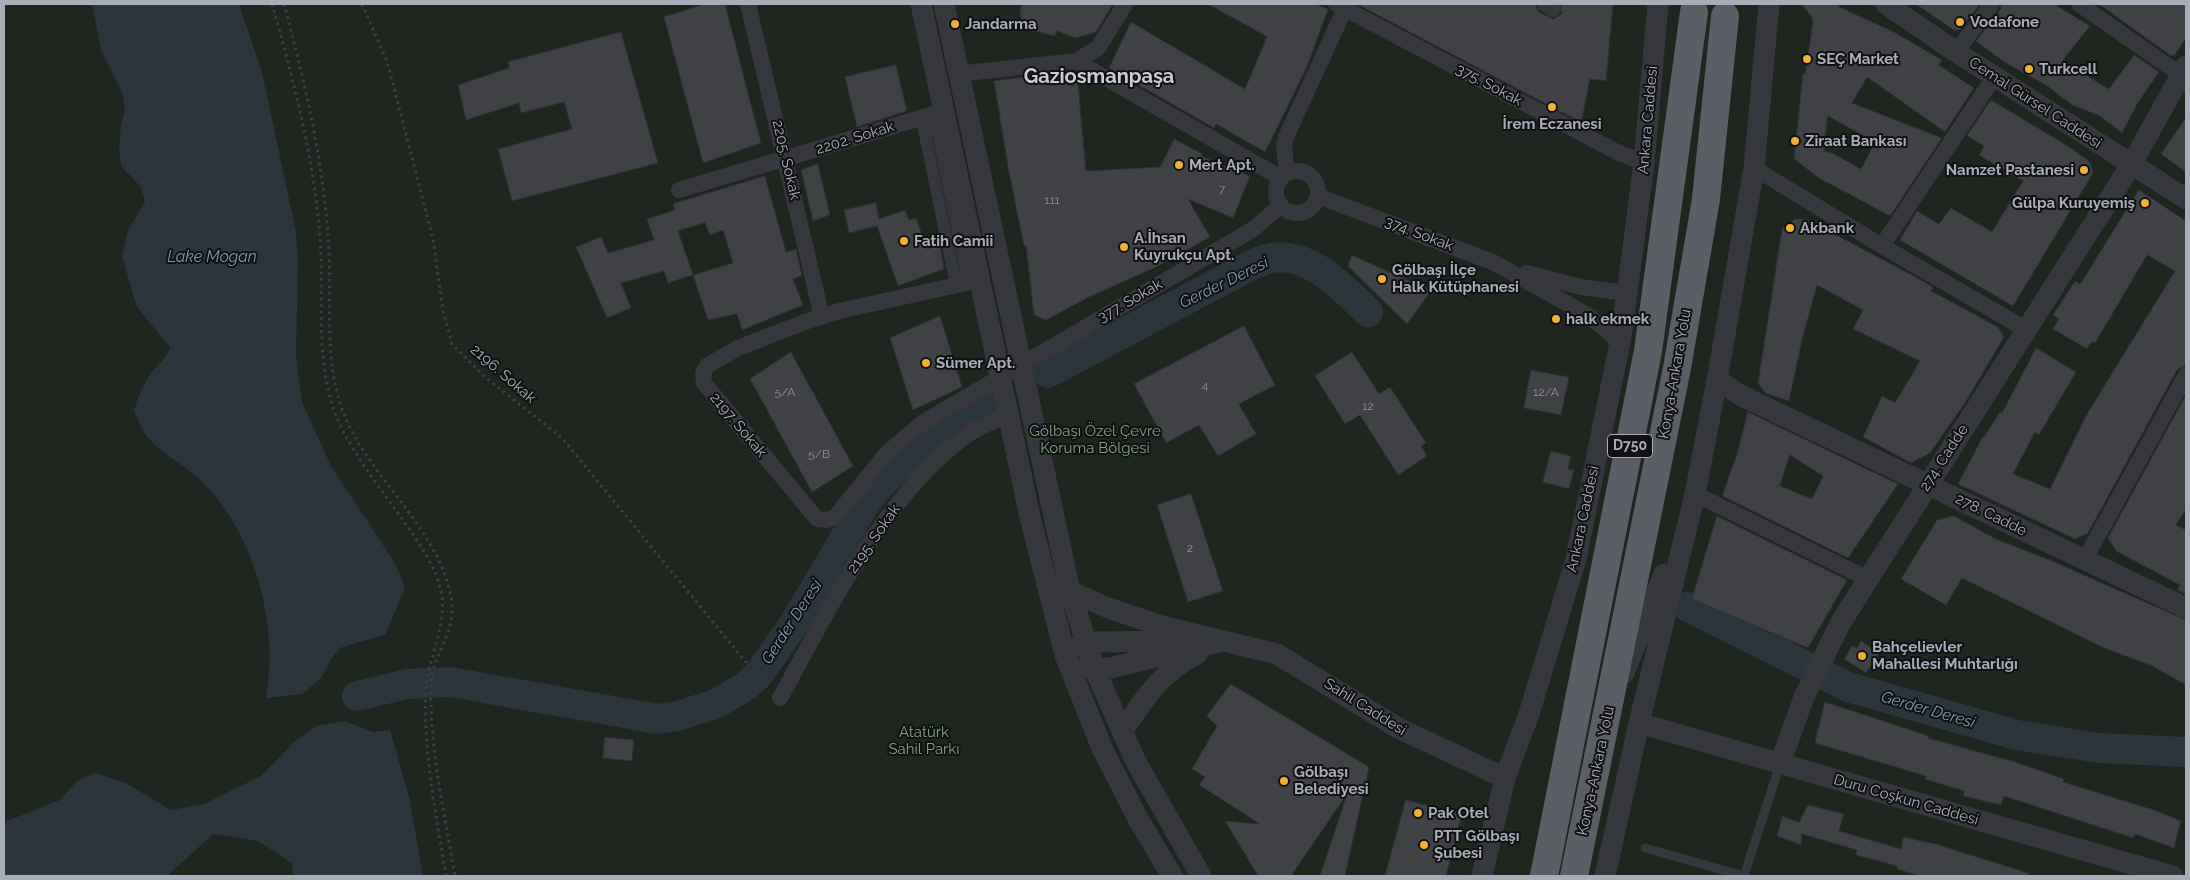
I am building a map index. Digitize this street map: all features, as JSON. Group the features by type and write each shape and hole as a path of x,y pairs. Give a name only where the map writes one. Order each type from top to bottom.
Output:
{"highway":[{"name":"D750","path":"1544,876 1648,351 1694,12"},
{"name":"Konya-Ankara Yolu","path":"1574,876 1664,437 1706,199 1725,16"}],"street":[{"name":"2205. Sokak","path":"748,4 822,317"},
{"path":"921,4 1030,517 1063,648 1102,748 1138,819 1172,876"},
{"path":"944,4 957,74 1070,591 1095,670 1122,732 1156,800 1201,876"},
{"path":"957,74 1076,61 1098,48 1125,4"},
{"name":"Ankara Caddesi","path":"1482,876 1505,778 1529,714 1576,559 1620,342 1644,163 1658,4"},
{"name":"Cemal Gürsel Caddesi","path":"1886,4 1994,77 2186,199"},
{"path":"1956,52 1992,4"},
{"path":"2079,4 2184,70"},
{"path":"1076,61 1284,176 1300,171 1312,177 1318,189 1318,196 1315,202 1305,211 1291,211 1281,204 1276,190 1284,176 1284,145 1342,5"},
{"name":"375. Sokak","path":"1342,5 1614,151 1644,163"},
{"path":"1605,876 1639,723 1693,501 1717,380 1754,168 1769,5"},
{"name":"274. Cadde","path":"1780,764 1804,696 1840,622 2131,165 2184,70"},
{"path":"1882,246 1994,77"},
{"name":"2202. Sokak","path":"679,190 944,111"},
{"path":"923,125 937,130 967,276 955,280 931,164 923,125"},
{"path":"1754,168 1882,246 2027,330"},
{"name":"374. Sokak","path":"1318,196 1496,263 1589,316 1620,342"},
{"name":"377. Sokak","path":"1000,377 1252,230 1281,204"},
{"path":"1496,263 1560,282 1599,290 1627,293"},
{"name":"2197. Sokak","path":"980,280 839,311 810,320 738,348 708,365 703,373 704,383 710,393 816,519 827,520 835,517 899,441 922,423 1000,377"},
{"path":"2085,559 2186,375"},
{"name":"278. Cadde","path":"1717,380 1740,395 2186,608"},
{"name":"2195. Sokak","path":"780,698 854,567 890,515 949,450 968,434 1008,415"},
{"path":"1608,710 1693,501"},
{"path":"1693,501 1868,579"},
{"name":"Sahil Caddesi","path":"1070,591 1136,618 1258,648 1285,658 1398,728 1505,778"},
{"path":"1063,648 1072,649 1084,638 1224,641"},
{"path":"1063,648 1085,669 1095,670 1224,641"},
{"path":"1122,732 1142,702 1170,671 1183,661 1224,641"},
{"name":"Duru Coşkun Caddesi","path":"1639,723 2173,876"}],"lane":[{"path":"1645,848 1744,876 1780,764"}],"path":[{"path":"272,4 295,83 315,196 319,226 320,320 324,370 330,399 342,430 427,555 441,590 443,614 428,668 426,690 430,781 446,876"},
{"path":"284,4 298,60 325,198 328,237 330,331 334,378 341,405 360,446 426,537 444,572 451,597 452,624 434,670 431,690 436,762 455,876"},
{"name":"2196. Sokak","path":"362,4 387,61 433,239 443,311 452,344 485,378 562,438 749,666"}],"green space":[{"name":"Gölbaşı Özel Çevre Koruma Bölgesi","path":"4,4 2186,4 2186,876 4,876"}],"water":[{"name":"Lake Mogan","path":"92,4 239,4 262,72 296,232 298,260 296,356 302,402 331,466 396,565 405,587 386,634 340,648 331,659 321,678 302,694 266,698 269,669 269,639 265,608 258,578 247,549 233,521 216,497 196,476 151,441 134,411 146,381 165,358 170,347 137,307 122,257 128,230 145,202 141,187 121,166 119,149 121,125 125,109 122,92 101,50"},
{"path":"345,721 373,732 390,730 409,797 423,876 293,876 292,863 258,841 213,834 167,876 4,876 4,827 7,821 60,800 77,781 95,773 126,783 171,810 204,804 261,776 295,741 316,726"}],"building":[{"path":"705,4 725,4 761,143 703,163 664,17"},
{"path":"1022,4 1113,4 1096,32 1075,38 1057,31 1055,36 1029,30 1023,23 1020,13"},
{"path":"1208,4 1315,4 1328,9 1307,67 1265,152 1216,124 1214,128 1109,68 1131,22 1245,89 1267,37"},
{"path":"1357,4 1535,4 1539,12 1553,19 1562,14 1561,4 1613,4 1606,81 1590,79 1582,119 1579,121"},
{"path":"1802,4 1838,4 1839,7 1894,32 1942,60 1939,65 1974,88 1945,132 1867,77 1852,103 1942,138 1890,216 1819,178 1794,159 1803,73 1805,74 1813,22","holes":["1828,116 1875,142 1861,169 1832,153 1824,151"]},
{"path":"1916,4 1980,4 1960,30 1954,30"},
{"path":"2002,4 2054,4 2090,26 2062,61 2109,89 2134,55 2159,72 2137,104 2122,133 2100,116 2072,105 2046,85 2004,62 1976,41 2000,10"},
{"path":"2099,4 2186,4 2186,38 2174,56 2170,55"},
{"path":"621,32 658,163 512,201 498,149 572,129 564,102 521,113 519,103 466,120 458,85 509,68 508,62"},
{"path":"896,65 907,111 857,127 845,77"},
{"path":"1074,71 1077,73 1086,171 1160,167 1174,139 1203,154 1201,156 1250,176 1233,218 1188,199 1210,237 1156,267 1089,297 1046,320 1034,315 1026,245 1024,246 1008,167 994,81"},
{"path":"1991,100 2068,146 2090,162 2093,173 2013,306 1900,240 1917,211 1939,224 1951,208 1992,232 2023,181 1979,155 1984,146 1967,136"},
{"path":"2186,118 2186,172 2161,154"},
{"path":"818,164 830,215 813,221 801,170"},
{"path":"765,176 786,252 796,249 802,276 793,279 803,305 742,330 737,314 708,320 693,275 668,283 664,271 621,283 631,308 607,318 576,247 601,237 608,253 654,240 647,219 675,210 673,204","holes":["705,223 710,235 723,230 733,263 693,275 678,231"]},
{"path":"2139,190 2186,221 2186,365 2177,370 2088,533 2075,539 1958,484 1983,436 2000,412 2002,413 2036,348 2076,372 2039,435 2035,432 2013,474 2050,489 2087,414 2175,271 2147,255 2095,343 2092,341 2087,349 2053,329 2059,319 2053,315 2075,281 2080,284"},
{"name":"Fatih Camii","path":"876,203 879,219 905,210 909,220 916,218 927,249 940,245 944,269 898,286 877,226 849,233 844,210"},
{"path":"1795,219 1806,219 1921,280 1933,287 1931,291 1998,327 2004,337 1965,403 1930,453 1911,463 1863,437 1882,396 1895,403 1920,361 1853,329 1863,310 1817,285 1802,340 1789,401 1765,393 1758,383 1782,229"},
{"name":"Gölbaşı İlçe Halk Kütüphanesi","path":"1352,255 1431,291 1407,324 1348,266"},
{"name":"Sümer Apt.","path":"940,316 962,387 913,410 890,338"},
{"path":"1244,326 1275,385 1239,404 1256,434 1218,456 1199,425 1166,443 1134,384"},
{"path":"791,352 853,466 812,492 750,379"},
{"path":"1352,352 1379,394 1390,387 1426,443 1421,446 1427,456 1398,475 1360,415 1345,424 1315,376"},
{"path":"1531,370 1569,377 1561,415 1524,408"},
{"path":"2186,395 2186,509 2176,525 2186,530 2186,594 2177,590 2180,585 2116,551 2108,538"},
{"path":"1748,412 1898,484 1848,558 1722,496 1737,454","holes":["1790,455 1823,476 1812,499 1780,486"]},
{"path":"1551,451 1571,456 1568,469 1574,470 1569,489 1543,482"},
{"path":"1191,494 1223,591 1188,602 1157,505"},
{"path":"1717,516 1847,580 1808,648 1692,599"},
{"path":"1954,516 1996,539 2052,561 2186,620 2186,685 2150,665 2104,648 1962,578 1946,605 1901,579 1937,520"},
{"name":"Bahçelievler Mahallesi Muhtarlığı","path":"1861,641 1879,653 1866,673 1844,659 1852,646 1857,648"},
{"name":"Gölbaşı Belediyesi","path":"1231,684 1369,767 1345,876 1320,876 1347,794 1291,876 1258,876 1225,821 1260,824 1199,785 1205,777 1192,769 1217,726 1207,716"},
{"path":"1825,702 1929,736 1928,738 2015,762 2064,779 2063,782 2154,810 2181,821 2174,848 2135,834 2133,838 2004,796 2001,805 1963,796 1964,791 1925,779 1926,776 1815,743"},
{"path":"605,737 634,740 632,761 603,758"},
{"name":"PTT Gölbaşı Şubesi","path":"1406,800 1462,814 1446,876 1385,876"},
{"path":"1808,805 1844,814 1839,831 1901,849 1903,837 1936,844 2028,873 2028,876 1919,876 1897,869 1897,866 1856,855 1857,850 1802,834 1801,845 1777,836 1782,816 1799,822"}],"waterway":[{"name":"Gerder Deresi","path":"1048,373 1246,268 1267,259 1282,257 1296,259 1310,265 1336,282 1368,312"},
{"name":"Gerder Deresi","path":"357,696 407,684 450,682 658,719 677,716 716,704 746,686 758,675 794,624 865,504 881,484 938,430 987,403"},
{"name":"Gerder Deresi","path":"1688,607 1848,687 2017,735 2099,748 2186,752"}],"place":[{"name":"Vodafone","path":"1960,22"},
{"name":"Jandarma","path":"955,24"},
{"name":"SEÇ Market","path":"1807,59"},
{"name":"Turkcell","path":"2029,69"},
{"name":"İrem Eczanesi","path":"1552,107"},
{"name":"Ziraat Bankası","path":"1795,141"},
{"name":"Mert Apt.","path":"1179,165"},
{"name":"Namzet Pastanesi","path":"2084,170"},
{"name":"Gülpa Kuruyemiş","path":"2145,203"},
{"name":"Akbank","path":"1790,228"},
{"name":"Fatih Camii","path":"904,241"},
{"name":"A.İhsan Kuyrukçu Apt.","path":"1124,247"},
{"name":"Gölbaşı İlçe Halk Kütüphanesi","path":"1382,279"},
{"name":"halk ekmek","path":"1556,319"},
{"name":"Sümer Apt.","path":"926,363"},
{"name":"Bahçelievler Mahallesi Muhtarlığı","path":"1862,656"},
{"name":"Gölbaşı Belediyesi","path":"1284,781"},
{"name":"Pak Otel","path":"1418,813"},
{"name":"PTT Gölbaşı Şubesi","path":"1424,845"}],"district":[{"name":"Gaziosmanpaşa","path":"1099,77"}],"park label":[{"name":"Atatürk Sahil Parkı","path":"924,740"}]}
